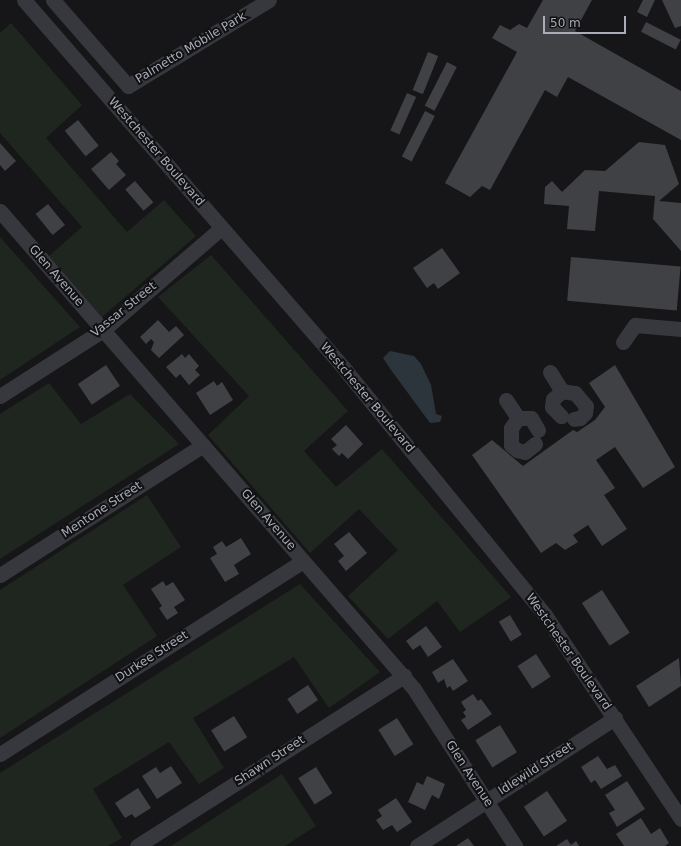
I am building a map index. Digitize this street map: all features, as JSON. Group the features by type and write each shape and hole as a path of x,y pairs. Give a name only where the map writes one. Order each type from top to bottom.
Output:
{"street":[{"name":"Westchester Boulevard","path":"24,0 346,371 545,615 681,819"},
{"name":"Palmetto Mobile Park","path":"53,0 128,86 269,0"},
{"name":"Glen Avenue","path":"0,211 404,676 414,689 515,846"},
{"name":"Vassar Street","path":"0,396 103,330 221,228"},
{"path":"623,342 635,326 681,329"},
{"path":"550,372 562,391 575,393 586,406 585,413 580,418 568,417 552,407 553,399 562,391"},
{"path":"506,400 518,418"},
{"path":"518,418 531,418 536,437 525,452 517,450 511,445 511,428 518,418"},
{"name":"Mentone Street","path":"0,575 203,445"},
{"name":"Durkee Street","path":"0,754 303,561"},
{"name":"Shawn Street","path":"137,846 404,676"},
{"name":"Idlewild Street","path":"417,846 615,718"}],"shaded area":[{"path":"11,23 82,105 46,138 127,232 164,200 196,236 102,317 49,256 82,227 0,133 0,33"},
{"path":"0,237 80,327 0,380"},
{"path":"211,255 348,411 304,451 336,487 382,449 511,597 460,632 437,601 388,639 348,596 398,550 359,509 310,553 208,435 249,396 158,297"},
{"path":"390,351 414,356 421,364 431,385 436,414 442,416 440,422 430,423 391,370 383,358"},
{"path":"49,383 81,424 130,394 179,444 0,559 0,414"},
{"path":"147,495 181,547 123,585 157,636 0,738 0,590"},
{"path":"300,584 380,672 329,708 294,657 193,718 224,768 199,784 169,742 93,789 122,838 108,846 0,846 0,773"},
{"path":"282,774 316,826 285,846 171,846"}],"building":[{"path":"543,0 592,0 575,31 681,91 681,140 568,77 557,97 545,90 490,190 482,186 470,197 445,183 517,52 492,38 500,25 510,30 519,24 527,28"},
{"path":"643,0 655,0 647,17 637,12"},
{"path":"662,0 681,0 681,26 675,28"},
{"path":"646,22 681,40 676,50 641,32"},
{"path":"428,52 438,56 423,94 413,90"},
{"path":"447,62 457,67 435,111 425,106"},
{"path":"407,93 416,97 399,135 390,130"},
{"path":"425,111 435,116 412,161 402,156"},
{"path":"78,120 99,146 86,156 65,131"},
{"path":"639,142 665,145 679,184 659,201 681,203 681,251 653,219 655,196 599,191 595,231 567,229 569,206 544,204 545,187 552,181 562,192 585,170 605,171"},
{"path":"0,143 16,161 5,171 0,165"},
{"path":"111,152 119,161 116,164 126,175 109,190 91,169"},
{"path":"135,181 153,202 144,211 125,190"},
{"path":"48,204 65,225 53,235 36,214"},
{"path":"442,248 460,273 438,289 434,283 427,288 413,268"},
{"path":"571,257 681,267 677,310 567,301"},
{"path":"158,320 169,332 176,326 184,335 159,358 151,350 154,342 151,339 146,344 140,337"},
{"path":"182,354 185,358 189,354 199,366 195,370 200,375 189,385 180,374 176,378 166,367"},
{"path":"106,365 120,386 92,405 78,384"},
{"path":"615,365 675,467 643,488 615,447 596,460 615,488 604,495 627,529 602,546 588,525 573,535 578,542 565,550 556,543 541,553 472,455 492,440 523,466 573,430 577,432 595,420 605,407 589,383"},
{"path":"214,381 217,386 222,382 233,400 210,415 196,393"},
{"path":"346,425 363,444 348,459 342,453 339,456 332,449 337,445 331,439"},
{"path":"349,532 367,553 346,571 338,561 344,556 334,544"},
{"path":"241,538 251,554 234,565 239,574 225,582 210,558 217,554 213,547 222,541 226,547"},
{"path":"163,581 166,586 173,582 185,600 174,607 178,613 167,620 159,608 162,606 151,589"},
{"path":"602,590 630,633 610,646 582,603"},
{"path":"510,615 522,635 511,641 499,622"},
{"path":"426,626 442,647 428,657 420,645 413,650 406,641"},
{"path":"536,654 551,677 532,689 518,666"},
{"path":"679,658 681,686 649,707 636,686"},
{"path":"453,659 468,681 453,691 450,686 447,688 444,679 438,683 432,672"},
{"path":"308,685 318,700 297,714 287,699"},
{"path":"473,694 478,701 481,699 492,714 468,730 461,720 466,717 463,712 466,710 461,702"},
{"path":"234,716 247,737 224,752 211,730"},
{"path":"397,718 413,744 395,756 378,730"},
{"path":"500,725 517,752 492,768 475,740"},
{"path":"598,756 607,769 615,765 622,776 601,789 595,780 591,783 581,767"},
{"path":"171,766 182,783 157,799 142,776 156,767 160,773"},
{"path":"316,767 332,793 315,804 298,778"},
{"path":"427,776 445,784 439,799 432,795 425,810 408,802 417,782 423,785"},
{"path":"627,781 645,809 617,827 609,813 615,810 605,795"},
{"path":"138,788 151,808 135,818 132,814 125,818 115,803"},
{"path":"547,791 567,821 544,837 524,807"},
{"path":"396,798 412,822 397,832 392,825 383,830 376,820 382,816 378,810"},
{"path":"641,818 651,834 660,828 669,843 665,846 624,846 616,834"},
{"path":"468,838 474,846 456,846"},
{"path":"567,839 571,845 576,841 579,846 556,846"}]}
